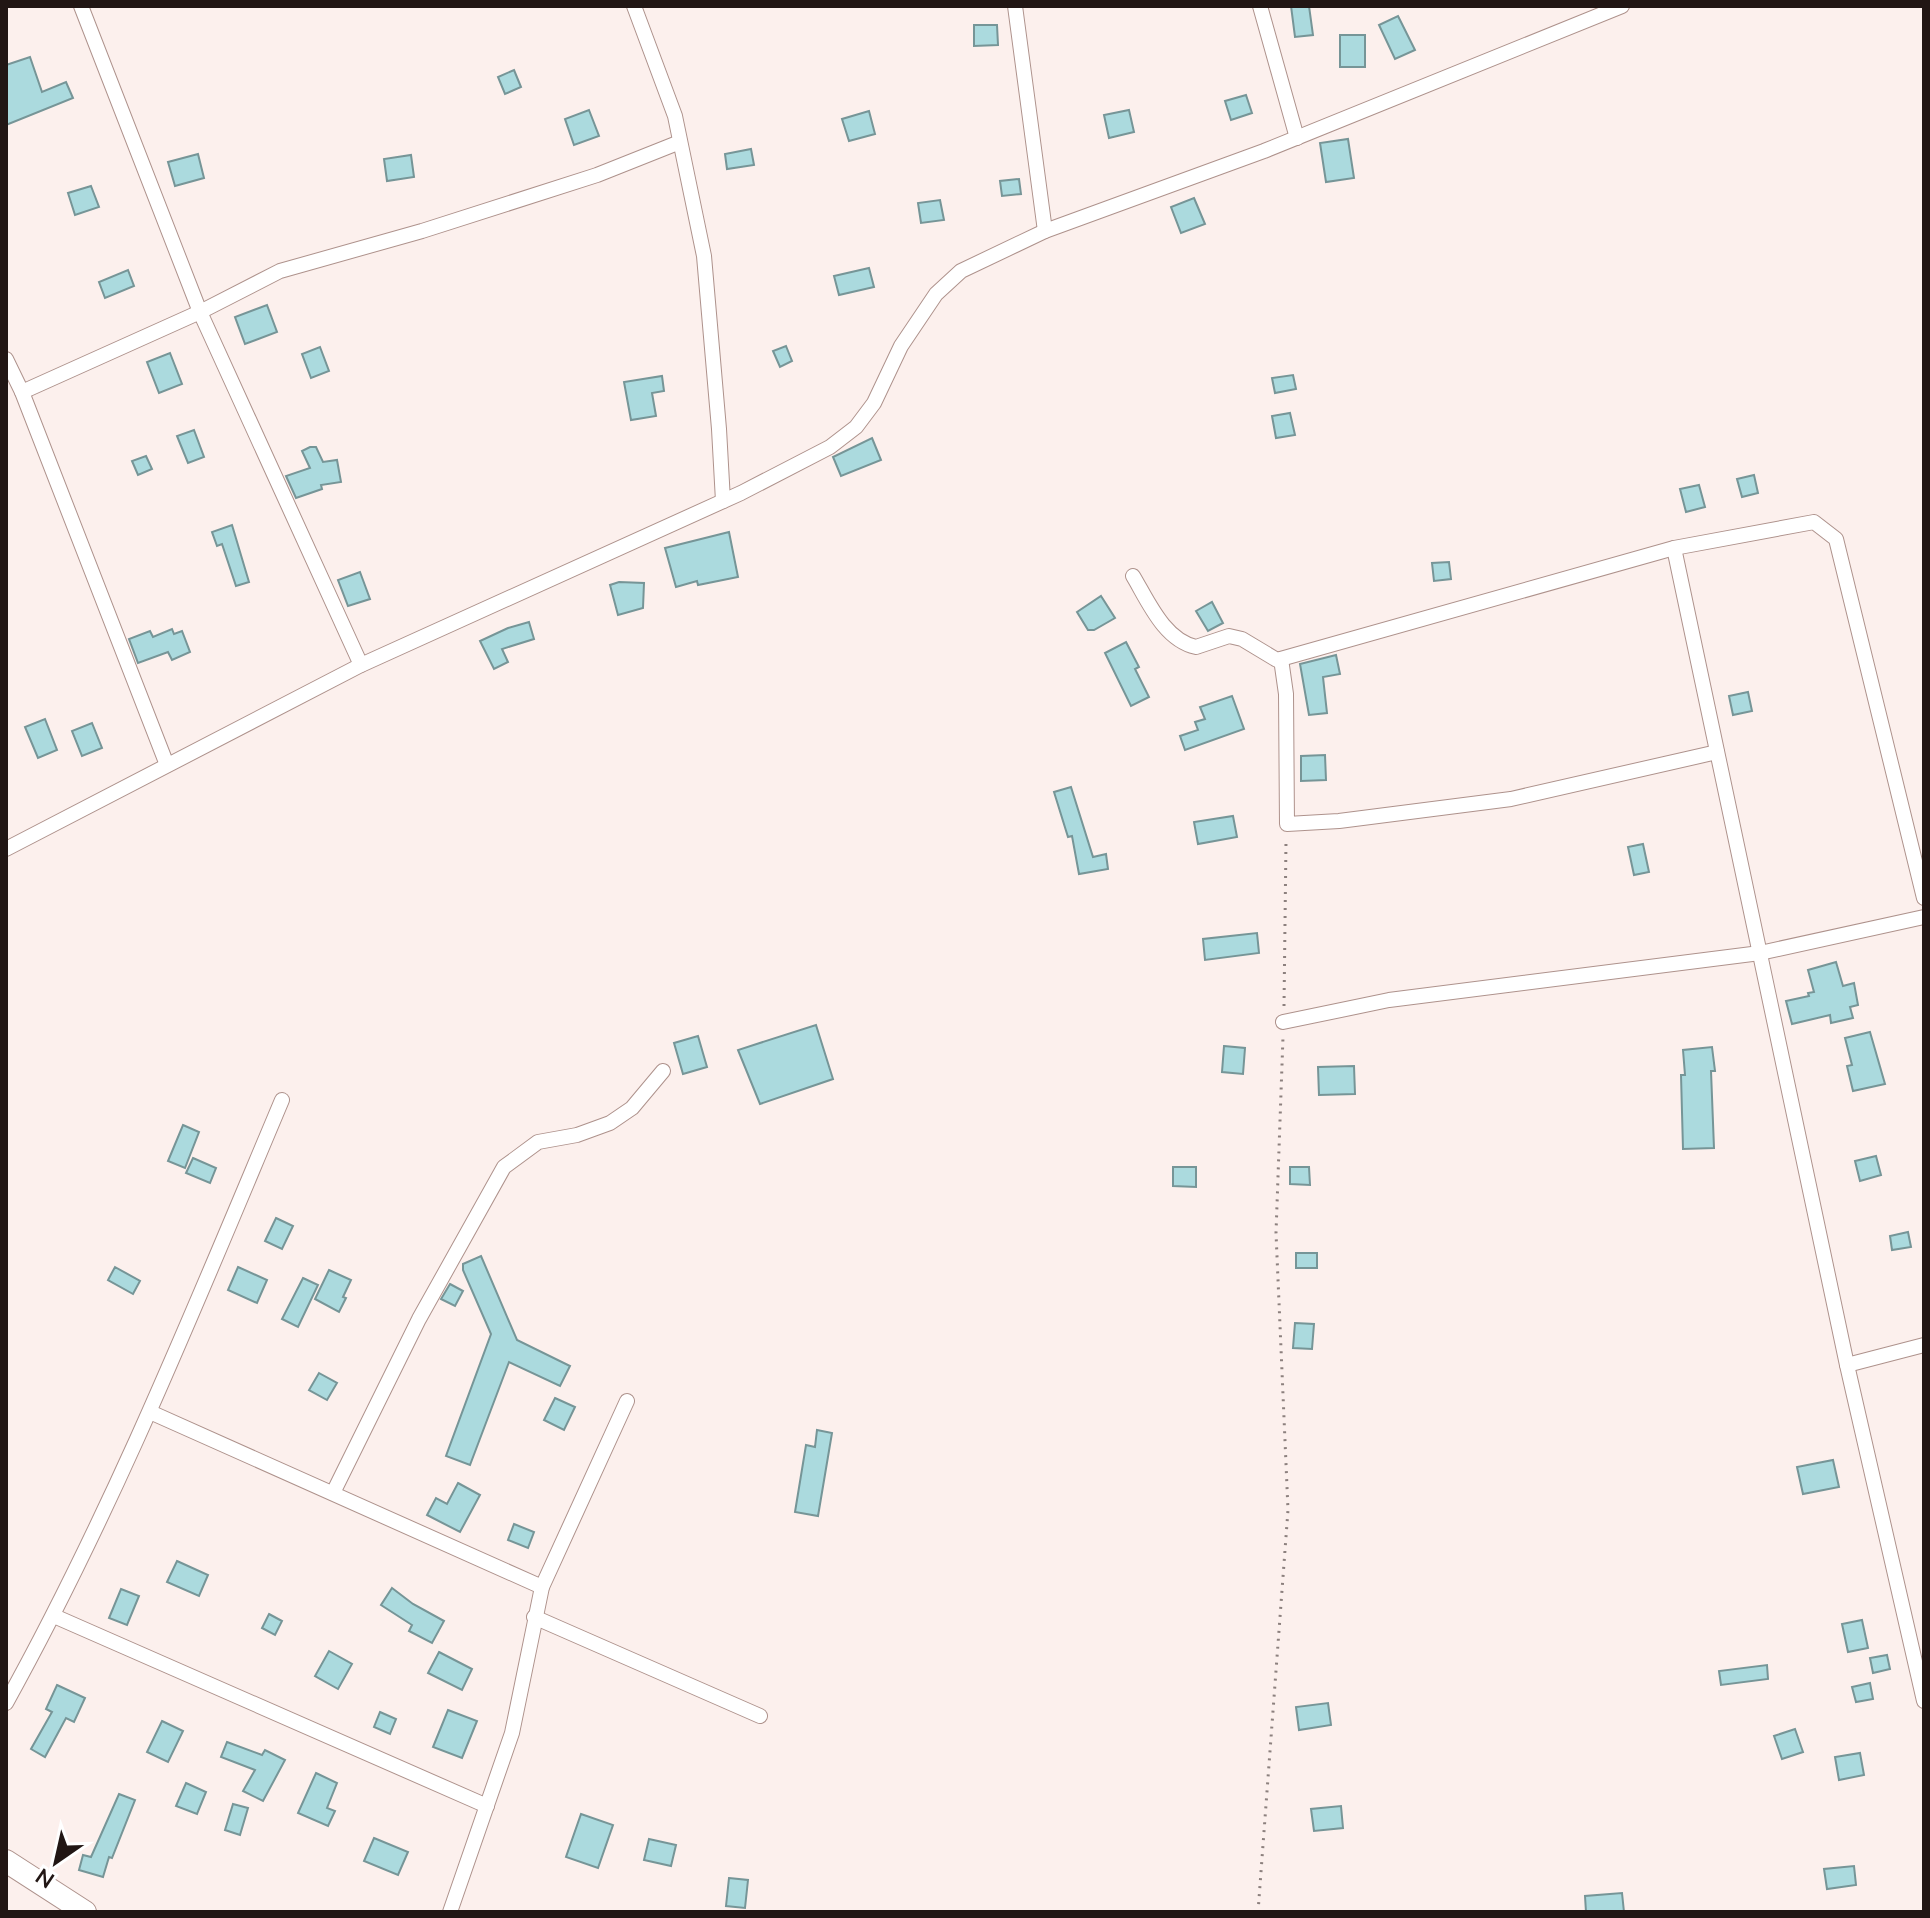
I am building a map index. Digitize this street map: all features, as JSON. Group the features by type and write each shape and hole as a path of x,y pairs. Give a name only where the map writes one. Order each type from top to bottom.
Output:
{"main road":[{"path":"6,1861 85,1912"}],"street":[{"path":"81,6 200,312 361,665"},
{"path":"634,6 675,116 704,256 723,501"},
{"path":"1015,6 1045,231"},
{"path":"1260,6 1297,138"},
{"path":"6,849 361,665 723,501 830,447 856,427 874,403 901,346 936,294 961,271 1045,231 1297,138 1622,6"},
{"path":"22,392 200,312 280,271 422,231 597,175 680,142"},
{"path":"6,359 22,392 167,765"},
{"path":"1133,576 1164,626 1181,641 1196,647 1229,636 1242,639 1269,657 1281,659 1674,548 1814,522 1836,539 1924,898"},
{"path":"1674,548 1847,1365 1924,1701"},
{"path":"1281,659 1286,694 1287,824 1339,821 1511,799 1717,752"},
{"path":"1283,1022 1389,1000 1760,953 1924,917"},
{"path":"333,1493 419,1319 504,1167 538,1142 577,1135 610,1123 632,1108 663,1071"},
{"path":"6,1703 54,1616 150,1412 282,1100"},
{"path":"1847,1365 1924,1345"},
{"path":"450,1912 512,1733 542,1587 627,1401"},
{"path":"150,1412 542,1587"},
{"path":"54,1616 487,1806"},
{"path":"534,1617 760,1716"}],"path":[{"path":"1258,1912 1288,1510 1276,1233 1287,824"}],"building":[{"path":"1291,6 1309,6 1313,35 1295,37"},
{"path":"1398,16 1415,50 1395,59 1379,25"},
{"path":"974,25 997,25 998,45 974,46"},
{"path":"1340,35 1365,35 1365,67 1340,67"},
{"path":"30,57 42,92 66,82 73,98 6,125 6,65"},
{"path":"514,70 521,87 505,94 498,77"},
{"path":"1246,95 1252,113 1231,120 1225,101"},
{"path":"589,110 599,136 574,145 565,119"},
{"path":"1129,110 1134,132 1109,138 1104,115"},
{"path":"869,111 875,134 849,141 842,119"},
{"path":"1348,139 1354,178 1326,182 1320,143"},
{"path":"751,149 754,165 727,169 725,154"},
{"path":"198,154 204,178 175,186 168,162"},
{"path":"411,155 414,177 387,181 384,159"},
{"path":"1019,179 1021,194 1002,196 1000,181"},
{"path":"91,186 99,207 75,215 68,193"},
{"path":"1194,198 1205,224 1181,233 1171,207"},
{"path":"940,200 944,220 921,223 918,203"},
{"path":"869,268 874,287 839,295 834,276"},
{"path":"128,270 134,286 105,298 99,282"},
{"path":"267,305 277,332 245,344 235,317"},
{"path":"786,346 792,361 780,367 773,351"},
{"path":"320,347 329,371 311,378 302,354"},
{"path":"170,353 182,384 159,393 147,362"},
{"path":"1293,375 1296,389 1275,393 1272,378"},
{"path":"662,376 664,391 652,393 656,416 631,420 624,382"},
{"path":"1290,413 1295,435 1276,438 1272,416"},
{"path":"194,430 204,457 188,463 177,436"},
{"path":"872,438 881,460 841,476 833,457"},
{"path":"316,447 323,462 337,460 341,482 321,485 322,489 296,498 286,476 310,468 302,451"},
{"path":"146,456 152,469 138,475 132,461"},
{"path":"1754,475 1758,493 1742,497 1737,479"},
{"path":"1699,485 1705,507 1686,512 1680,489"},
{"path":"232,525 249,582 236,586 222,544 217,546 212,532"},
{"path":"729,532 738,577 698,585 697,581 676,587 665,548"},
{"path":"1449,562 1451,579 1434,581 1432,563"},
{"path":"360,572 370,599 348,606 338,580"},
{"path":"619,582 644,583 643,608 618,615 610,585"},
{"path":"1101,596 1115,618 1094,630 1088,630 1077,612"},
{"path":"1212,602 1223,623 1208,631 1196,611"},
{"path":"529,622 534,639 502,649 508,662 494,669 480,641"},
{"path":"172,629 174,634 182,631 190,652 172,660 168,652 138,663 129,639 150,631 153,637"},
{"path":"1126,642 1149,697 1131,706 1105,653"},
{"path":"1336,655 1340,674 1323,677 1327,713 1309,715 1300,664"},
{"path":"1748,692 1752,711 1733,715 1729,696"},
{"path":"1232,696 1244,729 1185,750 1180,736 1198,730 1195,722 1205,719 1200,707"},
{"path":"45,719 57,750 38,758 25,727"},
{"path":"92,723 102,748 82,756 72,731"},
{"path":"1325,755 1326,780 1301,781 1301,756"},
{"path":"1071,787 1093,857 1106,854 1108,869 1079,874 1072,836 1068,837 1054,792"},
{"path":"1233,816 1237,837 1198,844 1194,822"},
{"path":"1643,844 1649,872 1634,875 1628,847"},
{"path":"1257,933 1259,953 1205,960 1203,939"},
{"path":"1836,962 1843,986 1854,983 1858,1005 1850,1007 1853,1018 1831,1023 1830,1015 1792,1024 1786,1001 1814,992 1808,970"},
{"path":"816,1025 833,1079 760,1104 738,1050"},
{"path":"1870,1032 1885,1084 1853,1091 1847,1066 1852,1065 1845,1038"},
{"path":"698,1036 707,1067 683,1074 674,1043"},
{"path":"1224,1046 1245,1048 1243,1074 1222,1072"},
{"path":"1712,1047 1715,1071 1711,1071 1714,1148 1683,1149 1683,1050"},
{"path":"1354,1066 1355,1094 1319,1095 1318,1067"},
{"path":"183,1125 199,1132 185,1168 168,1161"},
{"path":"1876,1156 1881,1175 1860,1181 1855,1161"},
{"path":"193,1158 216,1168 210,1183 186,1173"},
{"path":"1173,1167 1196,1167 1196,1187 1173,1186"},
{"path":"1290,1167 1309,1167 1310,1185 1290,1184"},
{"path":"276,1218 293,1226 282,1249 265,1241"},
{"path":"1908,1232 1911,1247 1892,1250 1890,1236"},
{"path":"1296,1253 1317,1253 1317,1268 1296,1268"},
{"path":"481,1256 517,1340 570,1366 560,1386 509,1362 470,1465 446,1456 491,1334 463,1270 463,1264"},
{"path":"115,1267 140,1281 133,1294 108,1280"},
{"path":"238,1267 267,1280 257,1303 228,1290"},
{"path":"329,1270 351,1280 339,1312 315,1299"},
{"path":"303,1278 318,1285 298,1327 282,1319"},
{"path":"450,1284 463,1291 455,1306 441,1299"},
{"path":"1295,1323 1314,1324 1312,1349 1293,1348"},
{"path":"319,1373 337,1383 327,1400 309,1390"},
{"path":"555,1398 575,1407 564,1430 544,1420"},
{"path":"817,1430 832,1433 818,1516 795,1512 806,1445 815,1447"},
{"path":"1833,1460 1839,1487 1803,1494 1797,1467"},
{"path":"458,1483 480,1495 460,1532 427,1515 436,1498 447,1504"},
{"path":"514,1524 534,1532 528,1548 508,1540"},
{"path":"177,1561 208,1575 199,1596 167,1582"},
{"path":"392,1588 444,1621 432,1643 409,1631 412,1625 381,1605"},
{"path":"121,1589 139,1596 127,1625 109,1618"},
{"path":"269,1614 282,1621 275,1635 262,1628"},
{"path":"1862,1620 1868,1648 1848,1652 1842,1624"},
{"path":"329,1651 352,1664 338,1689 315,1676"},
{"path":"439,1652 472,1669 462,1690 428,1673"},
{"path":"1887,1655 1890,1669 1873,1673 1870,1658"},
{"path":"1767,1665 1768,1679 1721,1685 1719,1671"},
{"path":"1870,1683 1873,1699 1856,1702 1852,1687"},
{"path":"57,1685 85,1698 74,1722 66,1718 45,1757 31,1749 52,1712 46,1709"},
{"path":"1328,1703 1331,1725 1299,1730 1296,1707"},
{"path":"448,1710 477,1721 462,1758 433,1747"},
{"path":"380,1712 396,1719 390,1734 374,1727"},
{"path":"162,1721 183,1731 168,1762 147,1752"},
{"path":"1795,1729 1803,1752 1782,1759 1774,1736"},
{"path":"227,1742 262,1755 265,1750 285,1760 263,1801 243,1791 255,1770 221,1757"},
{"path":"1860,1753 1864,1775 1839,1780 1835,1757"},
{"path":"316,1773 337,1783 327,1808 335,1811 328,1826 298,1813"},
{"path":"186,1783 206,1792 197,1814 176,1806"},
{"path":"119,1794 135,1800 103,1877 79,1870 83,1855 91,1857"},
{"path":"233,1804 248,1808 240,1835 225,1830"},
{"path":"1341,1806 1343,1828 1314,1831 1311,1809"},
{"path":"581,1814 613,1825 598,1868 566,1857"},
{"path":"374,1838 408,1852 398,1875 364,1861"},
{"path":"649,1839 676,1845 671,1866 644,1860"},
{"path":"1854,1866 1856,1885 1827,1889 1824,1869"},
{"path":"729,1878 748,1880 745,1908 726,1906"},
{"path":"1622,1893 1624,1912 1586,1912 1585,1896"}]}
